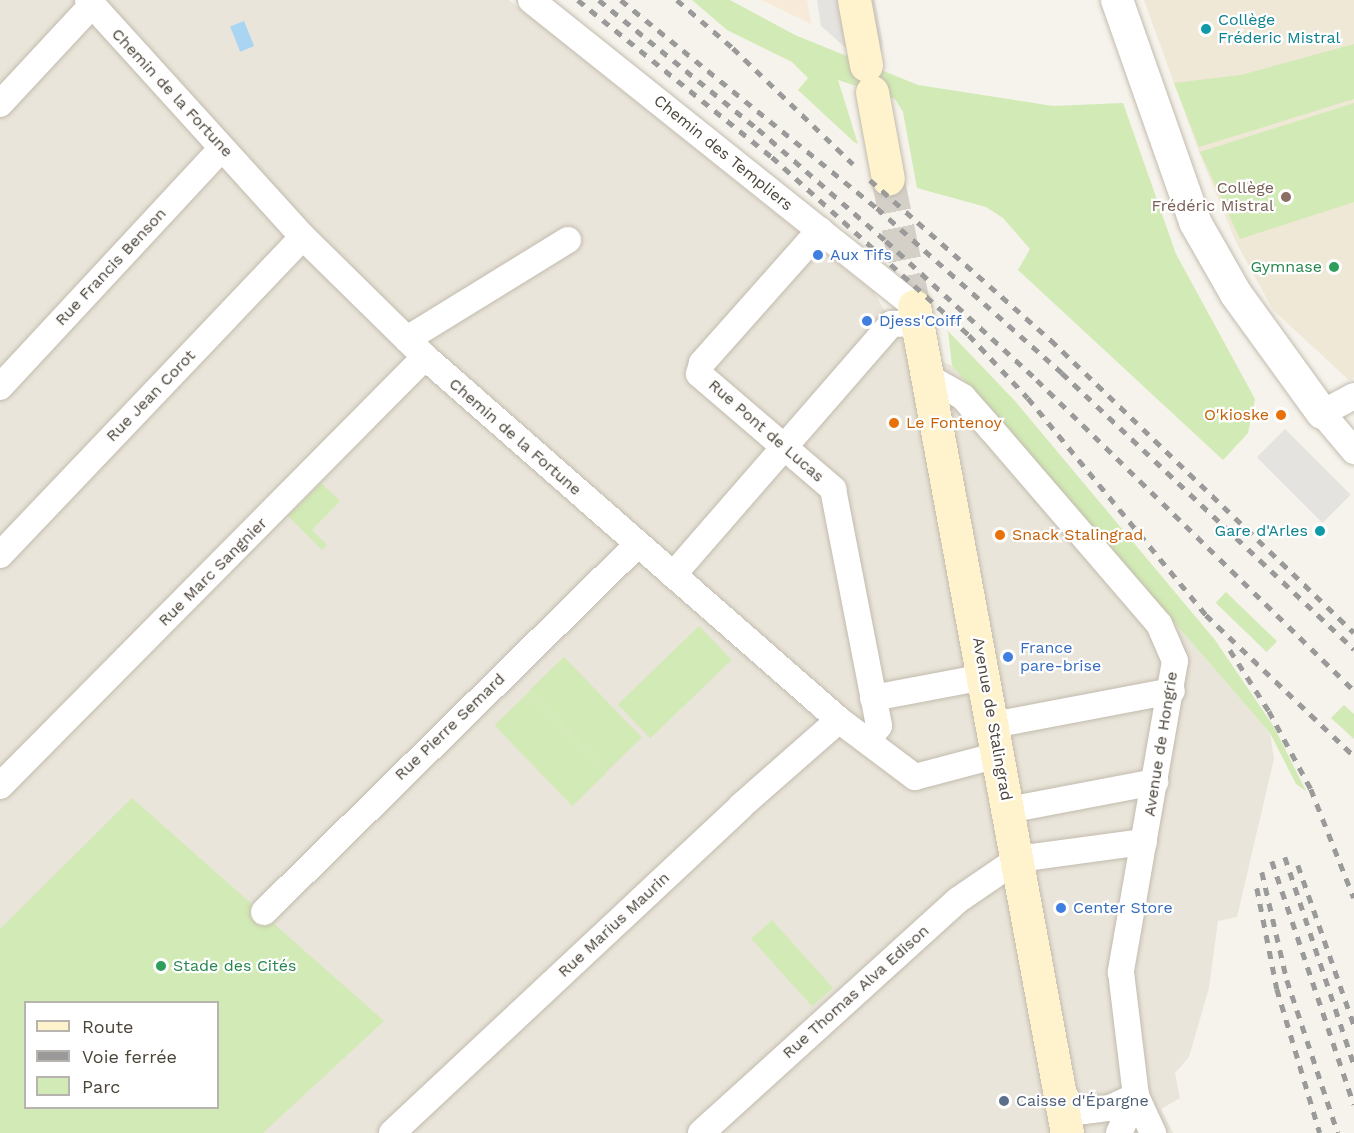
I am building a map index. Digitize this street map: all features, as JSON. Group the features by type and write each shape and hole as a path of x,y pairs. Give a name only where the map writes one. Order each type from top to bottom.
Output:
{"main road":[{"path":"854,0 888,179"},
{"name":"Avenue de Stalingrad","path":"916,314 1067,1133"}],"street":[{"name":"Chemin des Templiers","path":"531,0 820,230 916,314"},
{"path":"1117,0 1195,222 1249,313 1322,413 1354,451"},
{"path":"0,104 89,3"},
{"name":"Chemin de la Fortune","path":"89,3 303,237 416,348 839,720 915,777 996,740"},
{"name":"Rue Francis Benson","path":"0,387 222,147"},
{"name":"Rue Pont de Lucas","path":"820,230 702,363 699,374 833,489 879,726 867,741"},
{"name":"Rue Jean Corot","path":"0,555 303,237"},
{"name":"Rue Marc Sangnier","path":"0,786 416,348 568,240"},
{"path":"673,575 891,324 916,314"},
{"name":"Avenue de Hongrie","path":"928,377 963,397 1159,624 1175,661 1172,691 1121,972 1136,1096 1153,1133"},
{"path":"1322,413 1354,396"},
{"name":"Rue Pierre Semard","path":"264,912 638,544"},
{"path":"873,698 984,677"},
{"path":"996,740 1172,691"},
{"name":"Rue Marius Maurin","path":"392,1133 741,806 839,720"},
{"path":"1008,810 1155,782"},
{"path":"1018,859 1144,842"},
{"name":"Rue Thomas Alva Edison","path":"701,1133 958,900 1018,859"},
{"path":"1057,1082 1072,1108 1084,1111 1110,1108 1136,1096"},
{"path":"1119,1133 1136,1096"}],"shaded area":[{"path":"0,0 509,0 874,292 904,345 952,366 1270,733 1274,759 1237,917 1218,921 1209,988 1189,1057 1175,1073 1180,1098 1161,1109 1173,1133 0,1133"},
{"path":"762,0 807,0 811,24"},
{"path":"817,0 875,0 883,43 879,59 848,50 821,26"},
{"name":"Collège Frédéric Mistral","path":"1144,0 1354,0 1354,377 1350,381 1273,310 1236,242 1199,152"},
{"path":"1285,429 1351,495 1322,523 1257,457"}],"green space":[{"path":"692,0 730,0 795,35 918,85 1053,106 1123,103 1176,254 1255,399 1248,433 1223,460 1018,270 1030,249 1003,218 986,207 917,188 903,112 895,99 838,80 858,144 798,90 808,78 792,62 727,30"},
{"path":"1354,44 1354,99 1199,147 1174,83 1241,75"},
{"path":"1354,103 1354,202 1240,239 1200,152"},
{"path":"948,331 1015,401 1215,640 1274,727 1306,791 1296,784 1270,733 952,366"},
{"path":"321,483 340,501 312,530 327,545 322,550 288,516"},
{"path":"1226,592 1277,641 1267,652 1216,603"},
{"path":"699,626 732,660 650,738 618,704"},
{"path":"564,657 642,738 607,772 529,691"},
{"path":"529,692 607,773 572,806 494,725"},
{"path":"1344,705 1354,714 1354,739 1331,718"},
{"name":"Stade des Cités","path":"132,798 384,1021 263,1133 0,1133 0,929"},
{"path":"772,920 833,988 812,1006 751,939"}],"water":[{"path":"244,21 254,46 240,52 230,27"}],"tunnel":[{"path":"888,179 914,306"}],"railway":[{"path":"578,0 772,157 969,335 1028,398 1206,615 1354,756"},
{"path":"599,0 758,129 886,241 1037,380 1354,690"},
{"path":"621,0 877,208 1062,373 1354,649"},
{"path":"677,0 733,48 853,164"},
{"path":"870,180 1051,340 1354,633"},
{"path":"1230,650 1269,711 1311,789 1354,898"},
{"path":"1285,857 1354,1064"},
{"path":"1272,861 1354,1105"},
{"path":"1298,865 1354,1025"},
{"path":"1262,872 1287,980 1338,1133"},
{"path":"1257,888 1277,989 1320,1133"}],"place":[{"name":"Collège Fréderic Mistral","path":"1206,29"},
{"name":"Collège Frédéric Mistral","path":"1286,197"},
{"name":"Aux Tifs","path":"818,255"},
{"name":"Gymnase","path":"1334,267"},
{"name":"Djess'Coiff","path":"867,321"},
{"name":"O'kioske","path":"1281,415"},
{"name":"Le Fontenoy","path":"894,423"},
{"name":"Gare d'Arles","path":"1320,531"},
{"name":"Snack Stalingrad","path":"1000,535"},
{"name":"France pare-brise","path":"1008,657"},
{"name":"Center Store","path":"1061,908"},
{"name":"Stade des Cités","path":"161,966"},
{"name":"Caisse d'Épargne","path":"1004,1101"}]}
